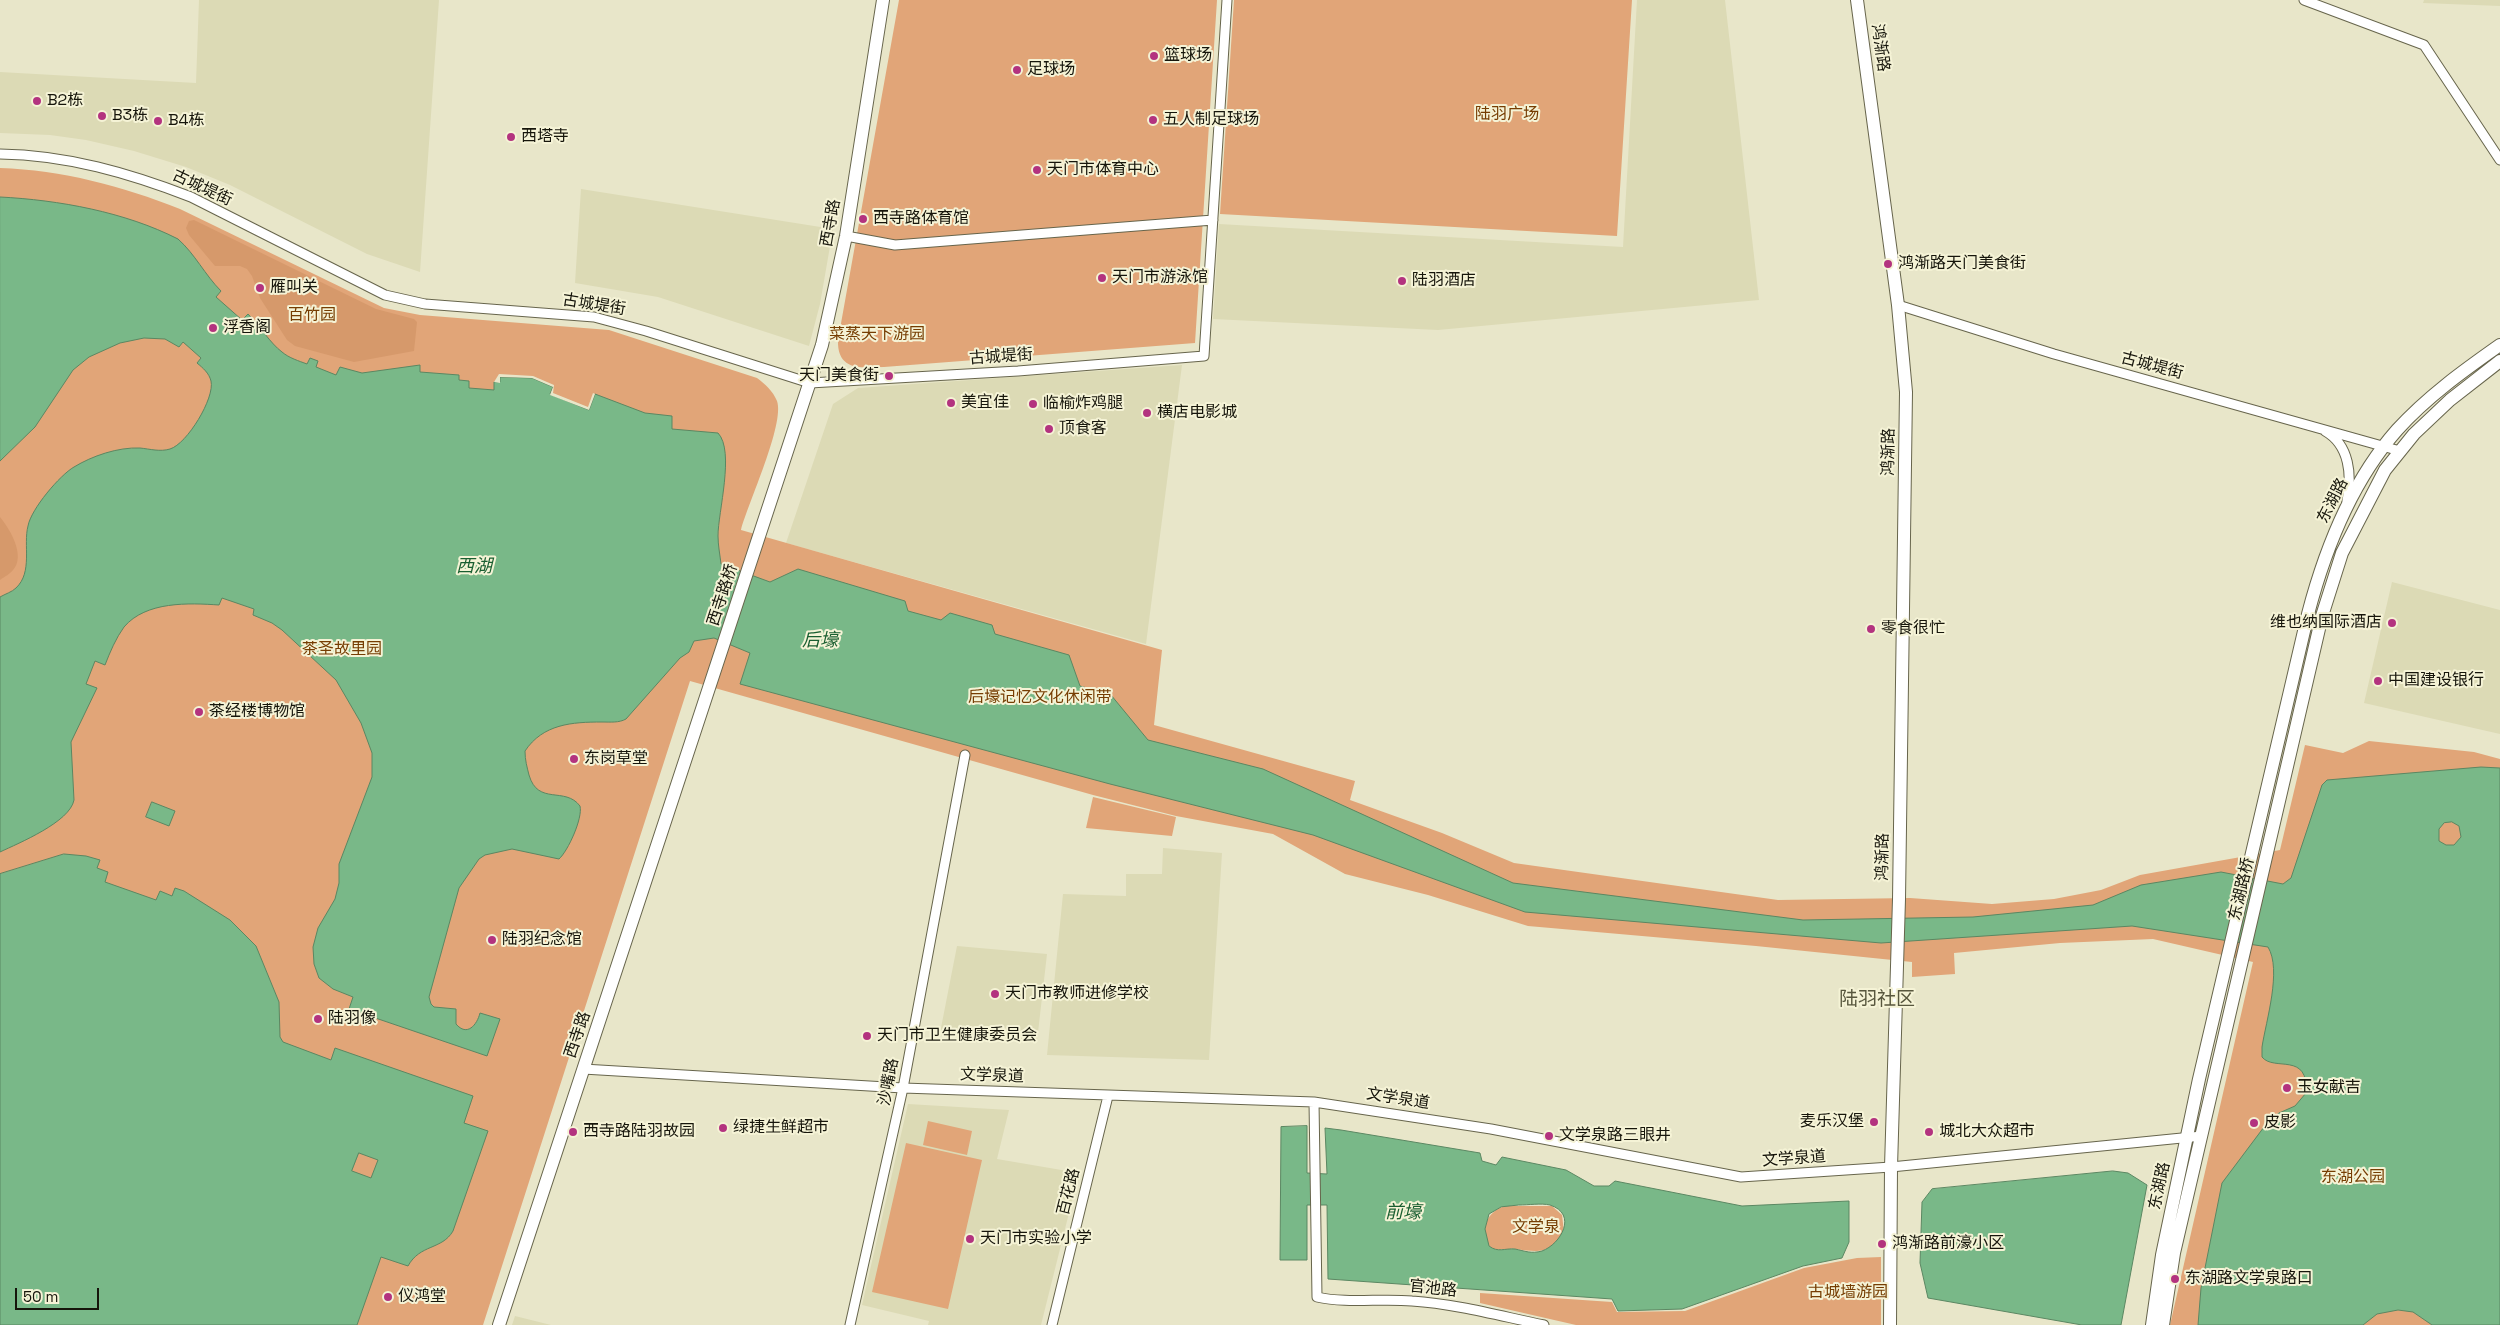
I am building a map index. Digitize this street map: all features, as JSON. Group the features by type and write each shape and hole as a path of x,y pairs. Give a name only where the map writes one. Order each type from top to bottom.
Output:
{"street":[{"name":"西寺路","path":"789,445 828,326 846,236 883,0"},
{"path":"846,236 895,245 1213,220 1227,0"},
{"name":"鸿渐路","path":"1857,0 1898,305 1906,392 1899,908 1890,1168"},
{"path":"2304,0 2424,45 2500,160"},
{"name":"古城堤街","path":"0,154 43,156 90,164 166,187 191,197 363,285 398,300 425,304 594,317 654,333 810,383 1204,356 1213,220"},
{"name":"古城堤街","path":"1898,305 2054,354 2400,451"},
{"name":"东湖路","path":"2282,724 2315,587 2344,514 2364,476 2384,446 2410,417 2450,381 2500,345"},
{"name":"东湖路","path":"2297,726 2322,616 2335,572 2385,470 2414,434 2450,400 2500,361"},
{"path":"2316,426 2334,438 2344,451 2349,481 2344,514"},
{"name":"西寺路桥","path":"688,756 789,445"},
{"name":"东湖路桥","path":"2205,1055 2282,724"},
{"name":"东湖路桥","path":"2219,1059 2297,726"},
{"name":"沙嘴路","path":"850,1325 903,1088 965,755"},
{"name":"西寺路","path":"499,1325 688,756"},
{"name":"东湖路","path":"2152,1325 2162,1255 2205,1055"},
{"name":"东湖路","path":"2163,1325 2172,1266 2219,1059"},
{"name":"文学泉道","path":"583,1069 903,1088 1314,1102 1491,1129 1741,1177 1890,1168 2202,1136"},
{"name":"百花路","path":"1052,1325 1108,1096"},
{"name":"官池路","path":"1314,1102 1317,1297 1340,1301 1410,1300 1440,1303 1544,1325"},
{"path":"1890,1168 1890,1325"}],"shaded area":[{"path":"199,0 439,0 420,272 367,254 230,185 186,167 134,151 86,140 50,135 0,133 0,72 196,83"},
{"path":"1637,0 1725,0 1759,300 1438,330 1213,319 1219,224 1623,247"},
{"path":"2424,0 2500,0 2500,6 2423,3"},
{"path":"581,189 833,229 820,304 809,346 658,297 575,283"},
{"path":"1182,365 1146,644 786,543 833,404 858,388"},
{"path":"2392,582 2500,610 2500,734 2364,703"},
{"path":"1163,848 1222,853 1209,1060 1047,1055 1063,894 1126,896 1126,874 1162,874"},
{"name":"天门市教师进修学校","path":"957,946 1047,954 1037,1041 940,1033"},
{"name":"天门市实验小学","path":"908,1104 1009,1110 997,1159 1079,1173 1041,1325 928,1325 929,1321 862,1305"},
{"path":"515,1316 551,1325 512,1325"}],"green space":[{"name":"天门市体育中心","path":"899,0 1217,0 1195,343 875,367 852,366 846,362 839,350 838,340"},
{"name":"陆羽广场","path":"1234,0 1632,0 1617,236 1220,214"},
{"name":"茶圣故里园","path":"0,168 46,172 114,186 180,209 384,308 420,315 609,330 757,378 773,394 777,401 778,412 771,445 741,530 1162,650 1154,725 1355,781 1350,800 1442,833 1514,863 1778,900 1910,898 1992,904 2054,899 2101,890 2140,875 2280,850 2305,745 2343,753 2369,741 2474,752 2500,759 2500,1325 2170,1325 2253,962 2153,939 2060,943 1954,953 1955,974 1912,977 1912,962 1528,926 1428,895 1345,874 1273,834 1176,816 1093,795 690,681 483,1325 0,1325"},
{"name":"百竹园","path":"194,220 376,309 414,319 417,322 414,351 354,362 295,346 287,340 260,298 252,276 247,269 240,266 215,266 189,235 186,228 189,221"},
{"path":"0,517 12,535 18,558 13,570 0,580"},
{"path":"1093,797 1176,817 1172,836 1086,828"},
{"path":"928,1121 972,1131 967,1155 923,1145"},
{"path":"906,1143 982,1160 948,1309 872,1292"},
{"name":"文学泉","path":"1505,1206 1552,1206 1562,1215 1564,1232 1553,1245 1542,1250 1497,1250 1491,1248 1485,1235 1486,1223 1493,1212"},
{"name":"古城墙游园","path":"1881,1257 1881,1325 1576,1325 1480,1303 1480,1293 1612,1302 1617,1312 1685,1311 1804,1268 1857,1258"}],"water":[{"path":"0,197 68,204 91,209 136,221 178,239 190,251 221,291 216,297 242,320 248,314 273,344 285,354 307,364 310,358 318,361 316,367 336,375 340,367 362,373 420,365 420,372 459,375 459,380 469,381 469,388 494,390 494,382 500,382 500,377 532,378 553,387 550,394 589,410 595,394 645,413 672,416 672,429 718,433 723,442 725,453 718,536 721,564 770,582 798,569 905,601 908,611 941,620 950,613 992,625 995,634 1069,655 1080,686 1111,695 1148,740 1263,769 1513,883 1803,920 1973,917 2093,905 2141,885 2221,872 2283,884 2291,878 2322,785 2327,780 2481,767 2500,768 2500,1325 2432,1325 2413,1312 2398,1310 2377,1314 2363,1325 2198,1325 2201,1288 2222,1183 2267,1123 2279,1113 2295,1106 2306,1093 2305,1080 2302,1072 2297,1067 2267,1061 2262,1057 2262,1047 2272,996 2274,969 2268,947 2132,926 1881,943 1525,912 1313,835 1110,784 740,684 750,653 714,638 694,641 689,652 680,658 626,719 617,722 580,723 559,726 540,735 525,751 529,775 533,784 539,790 567,797 574,800 580,806 579,818 574,834 559,859 512,849 485,855 479,859 459,888 429,997 434,1007 456,1009 456,1024 460,1028 471,1028 477,1022 480,1013 500,1019 487,1056 349,1009 353,997 333,989 319,978 314,964 313,947 318,928 335,899 339,883 339,864 372,777 372,753 361,723 336,680 282,630 272,623 253,615 254,609 222,598 219,605 182,604 156,608 144,612 124,627 113,645 105,665 95,661 86,684 97,688 71,742 74,800 70,808 54,824 43,831 0,852 0,597 16,588 21,582 26,566 27,533 30,519 40,502 54,485 68,471 81,463 106,453 123,449 166,450 184,439 204,409 211,389 209,376 197,363 201,358 183,342 179,347 165,339 144,338 120,343 89,357 73,370 35,427 0,461","holes":["2452,822 2459,826 2461,837 2454,845 2446,845 2439,841 2439,829 2444,823"]},
{"path":"152,802 175,811 169,826 146,817"},
{"path":"64,854 86,856 100,860 97,868 108,872 105,882 156,900 160,891 172,896 175,888 184,891 230,920 256,946 279,1002 280,1037 283,1042 331,1060 335,1048 473,1096 464,1123 488,1131 453,1231 443,1241 419,1254 408,1266 381,1257 357,1325 0,1325 0,874","holes":["359,1153 378,1160 371,1178 352,1171"]},
{"name":"前壕","path":"1307,1126 1307,1173 1327,1174 1325,1128 1480,1153 1482,1161 1496,1165 1502,1157 1566,1170 1594,1186 1609,1186 1615,1181 1742,1206 1849,1201 1849,1242 1842,1258 1803,1266 1682,1309 1618,1311 1612,1299 1328,1279 1327,1205 1307,1205 1307,1260 1280,1260 1281,1127","holes":["1546,1204 1558,1209 1563,1215 1565,1222 1560,1236 1549,1247 1535,1252 1515,1249 1499,1250 1489,1246 1485,1229 1489,1214 1501,1207"]},
{"path":"2113,1171 2128,1173 2147,1185 2121,1325 2082,1325 1928,1298 1920,1263 1922,1202 1932,1189"}],"pier":[{"path":"499,374 533,376 554,385 553,393 588,407 593,393 595,394 589,410 550,395 553,387 532,378 500,377 500,383 494,382"}],"place":[{"name":"篮球场","path":"1154,56"},
{"name":"足球场","path":"1017,70"},
{"name":"B2栋","path":"37,101"},
{"name":"B3栋","path":"102,116"},
{"name":"五人制足球场","path":"1153,120"},
{"name":"B4栋","path":"158,121"},
{"name":"西塔寺","path":"511,137"},
{"name":"天门市体育中心","path":"1037,170"},
{"name":"西寺路体育馆","path":"863,219"},
{"name":"鸿渐路天门美食街","path":"1888,264"},
{"name":"天门市游泳馆","path":"1102,278"},
{"name":"陆羽酒店","path":"1402,281"},
{"name":"雁叫关","path":"260,288"},
{"name":"浮香阁","path":"213,328"},
{"name":"天门美食街","path":"889,376"},
{"name":"美宜佳","path":"951,403"},
{"name":"临榆炸鸡腿","path":"1033,404"},
{"name":"横店电影城","path":"1147,413"},
{"name":"顶食客","path":"1049,429"},
{"name":"维也纳国际酒店","path":"2392,623"},
{"name":"零食很忙","path":"1871,629"},
{"name":"中国建设银行","path":"2378,681"},
{"name":"茶经楼博物馆","path":"199,712"},
{"name":"东岗草堂","path":"574,759"},
{"name":"陆羽纪念馆","path":"492,940"},
{"name":"天门市教师进修学校","path":"995,994"},
{"name":"陆羽像","path":"318,1019"},
{"name":"天门市卫生健康委员会","path":"867,1036"},
{"name":"玉女献吉","path":"2287,1088"},
{"name":"麦乐汉堡","path":"1874,1122"},
{"name":"皮影","path":"2254,1123"},
{"name":"绿捷生鲜超市","path":"723,1128"},
{"name":"西寺路陆羽故园","path":"573,1132"},
{"name":"城北大众超市","path":"1929,1132"},
{"name":"文学泉路三眼井","path":"1549,1136"},
{"name":"天门市实验小学","path":"970,1239"},
{"name":"鸿渐路前濠小区","path":"1882,1244"},
{"name":"东湖路文学泉路口","path":"2175,1279"},
{"name":"仪鸿堂","path":"388,1297"}],"district":[{"name":"陆羽社区","path":"1877,1000"}],"park label":[{"name":"菜蒸天下游园","path":"877,335"},
{"name":"后壕记忆文化休闲带","path":"1040,698"},
{"name":"东湖公园","path":"2353,1178"}],"water label":[{"name":"西湖","path":"474,567"},
{"name":"后壕","path":"820,641"}]}
